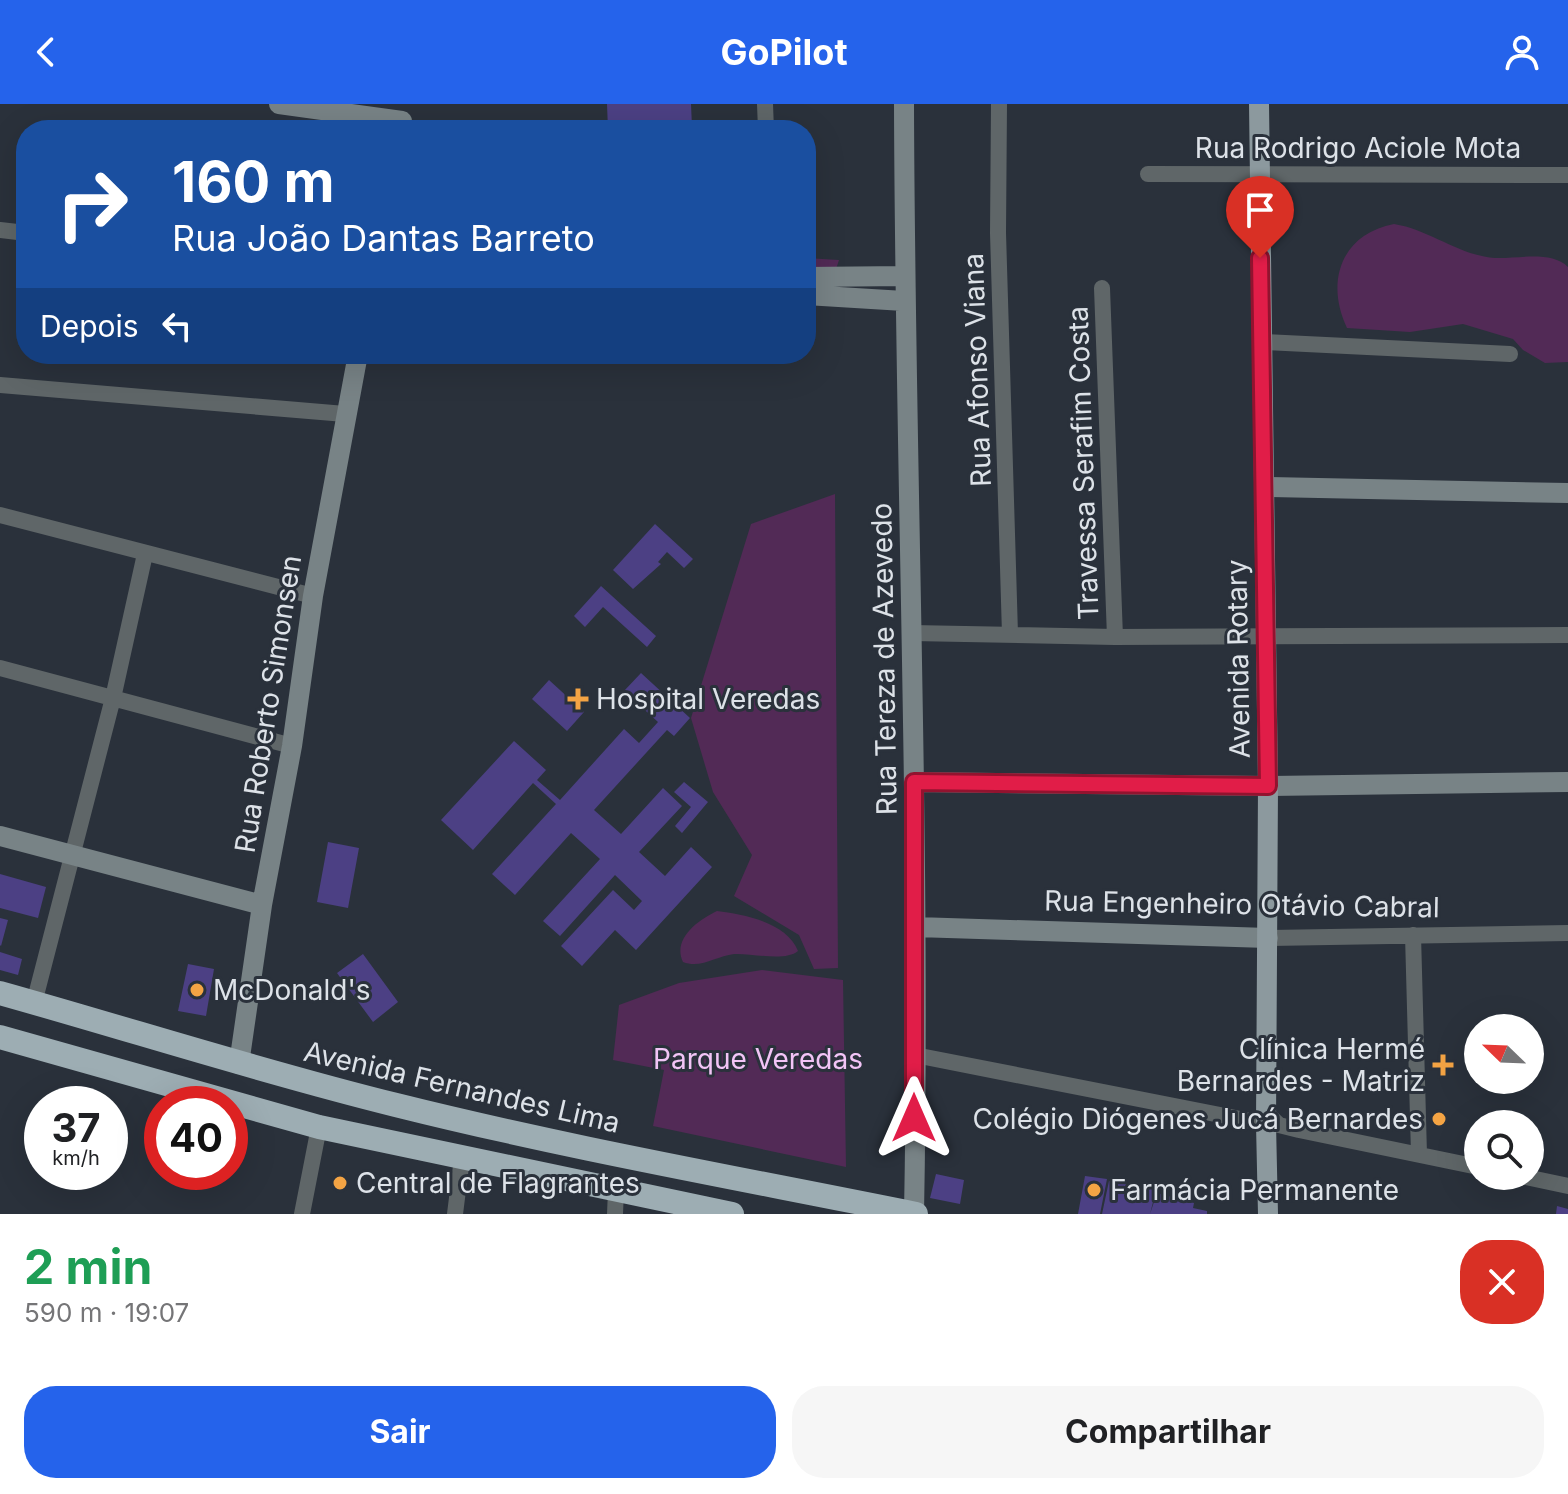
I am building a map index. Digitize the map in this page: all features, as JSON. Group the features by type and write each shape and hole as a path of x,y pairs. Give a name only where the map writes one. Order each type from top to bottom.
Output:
{"highway":[{"name":"Avenida Fernandes Lima","path":"0,993 239,1064 429,1113 756,1184 915,1214"},
{"path":"0,1037 319,1127 462,1158 616,1202 732,1214"}],"main road":[{"name":"Avenida Rotary","path":"1259,104 1268,786 1268,1214"}],"street":[{"path":"279,104 403,118"},
{"name":"Rua Tereza de Azevedo","path":"904,104 904,301 916,927 915,1214"},
{"name":"Rua Afonso Viana","path":"999,104 998,233 1010,634"},
{"name":"Rua Rodrigo Aciole Mota","path":"1148,174 1568,175"},
{"path":"816,277 904,276"},
{"name":"Travessa Serafim Costa","path":"1102,288 1115,637"},
{"path":"816,296 904,301"},
{"path":"1263,342 1510,354"},
{"name":"Rua Roberto Simonsen","path":"239,1064 262,905 292,746 313,596 356,364"},
{"path":"0,385 345,414"},
{"path":"1264,487 1568,493"},
{"path":"0,515 313,596"},
{"path":"34,1003 113,698 145,554"},
{"path":"912,633 1115,637 1568,635"},
{"path":"0,668 292,746"},
{"path":"914,782 1268,786 1568,782"},
{"path":"0,836 262,905"},
{"name":"Rua Engenheiro Otávio Cabral","path":"916,927 1268,938 1568,933"},
{"path":"1413,935 1419,1154"},
{"path":"915,1055 1266,1118 1299,1130 1464,1164"},
{"path":"302,1214 319,1127"},
{"path":"1266,1149 1278,1132 1299,1130"},
{"path":"455,1214 462,1158"},
{"path":"1544,1181 1568,1186"}],"green space":[{"path":"1394,224 1420,231 1481,256 1543,257 1568,267 1568,362 1545,363 1523,350 1513,339 1463,324 1410,332 1347,328 1338,294 1342,262 1361,238 1376,229"},
{"path":"816,259 839,260 836,269 816,268"},
{"name":"Parque Veredas","path":"835,494 838,968 814,969 799,935 734,896 752,855 713,792 691,718 751,524"},
{"path":"717,911 752,918 775,927 792,941 798,951 785,956 734,954 702,963 683,962 681,946 684,938 695,925"},
{"name":"Parque Veredas","path":"762,970 843,980 846,1167 653,1126 664,1070 613,1060 619,1005 679,983"}],"building":[{"path":"607,104 691,104 692,120 608,120"},
{"path":"655,524 693,559 684,568 667,552 658,562 661,564 633,589 613,570"},
{"path":"601,586 656,636 647,647 603,607 585,627 574,616"},
{"name":"Hospital Veredas","path":"641,673 690,718 674,736 667,730 594,810 621,834 663,788 682,806 639,852 665,876 691,847 712,867 636,950 615,930 582,966 561,946 613,890 634,910 642,901 615,875 560,936 543,921 600,859 571,833 515,895 492,874 556,804 533,783 473,850 441,820 514,741 546,770 537,780 560,800 624,729 639,743 658,722 624,691"},
{"path":"549,680 584,712 567,731 532,699"},
{"path":"684,782 708,802 682,833 675,826 691,807 674,792"},
{"path":"328,842 359,848 348,908 317,902"},
{"path":"0,874 46,887 38,918 0,908"},
{"path":"0,918 8,920 1,946 0,945"},
{"path":"0,952 22,959 18,975 0,970"},
{"path":"363,954 398,1002 373,1022 337,973"},
{"name":"McDonald's","path":"188,964 214,969 206,1016 178,1011"},
{"path":"936,1174 964,1180 960,1204 930,1198"},
{"name":"Farmácia Permanente","path":"1085,1176 1107,1179 1100,1214 1078,1214"},
{"path":"1109,1181 1156,1190 1150,1214 1102,1214"},
{"path":"1157,1193 1194,1203 1193,1208 1207,1211 1207,1214 1150,1214"},
{"path":"1557,1206 1568,1209 1568,1214 1556,1214"}],"place":[{"name":"Hospital Veredas","path":"578,699"},
{"name":"McDonald's","path":"197,990"},
{"name":"Clínica Hermé Bernardes - Matriz","path":"1443,1065"},
{"name":"Colégio Diógenes Jucá Bernardes","path":"1439,1119"},
{"name":"Central de Flagrantes","path":"340,1183"},
{"name":"Farmácia Permanente","path":"1094,1190"}],"route":[{"path":"914,1118 914,782 1268,786 1260,258"}]}
